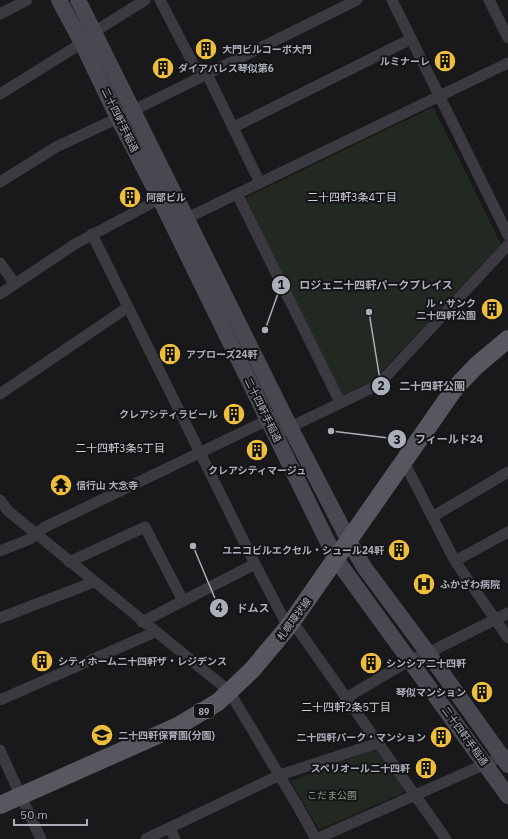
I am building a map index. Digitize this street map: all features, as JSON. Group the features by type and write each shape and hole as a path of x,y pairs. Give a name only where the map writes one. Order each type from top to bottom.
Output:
{"main road":[{"name":"札幌環状線","path":"0,805 178,726 218,702 252,670 290,624 455,388 476,366 508,339"}],"street":[{"path":"0,14 27,0"},
{"name":"二十四軒手稲通","path":"59,0 118,118 166,194"},
{"name":"二十四軒手稲通","path":"78,0 133,110 166,194 268,420 336,559 508,796"},
{"path":"0,94 82,44 94,32 145,0"},
{"path":"160,0 234,127 260,183"},
{"path":"0,182 56,147 357,0"},
{"path":"392,0 508,235"},
{"path":"489,0 508,38"},
{"path":"234,127 411,39"},
{"path":"179,222 508,63"},
{"path":"0,294 92,234 166,194"},
{"path":"237,194 340,402"},
{"name":"二十四軒手稲通","path":"179,222 283,413 364,567 506,759"},
{"path":"92,234 255,564 290,624 346,698 446,839"},
{"path":"275,435 340,402 378,385 508,245"},
{"path":"0,263 15,284"},
{"path":"0,394 128,307"},
{"path":"0,550 30,539 45,527 283,413"},
{"path":"404,462 455,562 508,638"},
{"path":"432,517 508,472"},
{"path":"0,500 7,510 69,562 229,691 280,775 316,839 486,765 506,759"},
{"path":"69,562 145,527 183,601"},
{"path":"455,562 508,532"},
{"path":"142,622 255,564"},
{"path":"0,618 94,582"},
{"path":"346,698 410,660 428,653 508,613"},
{"path":"0,700 155,632"},
{"path":"146,839 280,775 378,743"},
{"path":"0,750 41,839"},
{"path":"170,828 175,839"}],"green space":[{"path":"431,108 434,109 501,244 374,380 343,395 340,393 245,198"},
{"name":"こだま公園","path":"373,750 377,751 404,789 403,793 321,829 318,828 291,781"}],"place":[{"name":"大門ビルコーポ大門","path":"206,49"},
{"name":"ルミナーレ","path":"445,61"},
{"name":"ダイアパレス琴似第6","path":"163,68"},
{"name":"阿部ビル","path":"130,197"},
{"name":"ル・サンク 二十四軒公園","path":"492,309"},
{"name":"二十四軒公園","path":"369,312"},
{"name":"ロジェ二十四軒パークプレイス","path":"265,330"},
{"name":"アプローズ24軒","path":"170,354"},
{"name":"クレアシティラビール","path":"234,414"},
{"name":"フィールド24","path":"331,431"},
{"name":"クレアシティマージュ","path":"257,450"},
{"name":"信行山 大念寺","path":"61,485"},
{"name":"ドムス","path":"193,546"},
{"name":"ユニコビルエクセル・シュール24軒","path":"399,550"},
{"name":"ふかざわ病院","path":"424,584"},
{"name":"シティホーム二十四軒ザ・レジデンス","path":"42,661"},
{"name":"シンシア二十四軒","path":"371,663"},
{"name":"琴似マンション","path":"482,692"},
{"name":"二十四軒保育園(分園)","path":"102,735"},
{"name":"二十四軒パーク・マンション","path":"441,737"},
{"name":"スペリオール二十四軒","path":"426,768"}],"district":[{"name":"二十四軒3条4丁目","path":"352,197"},
{"name":"二十四軒3条5丁目","path":"120,448"},
{"name":"二十四軒2条5丁目","path":"346,707"}]}
